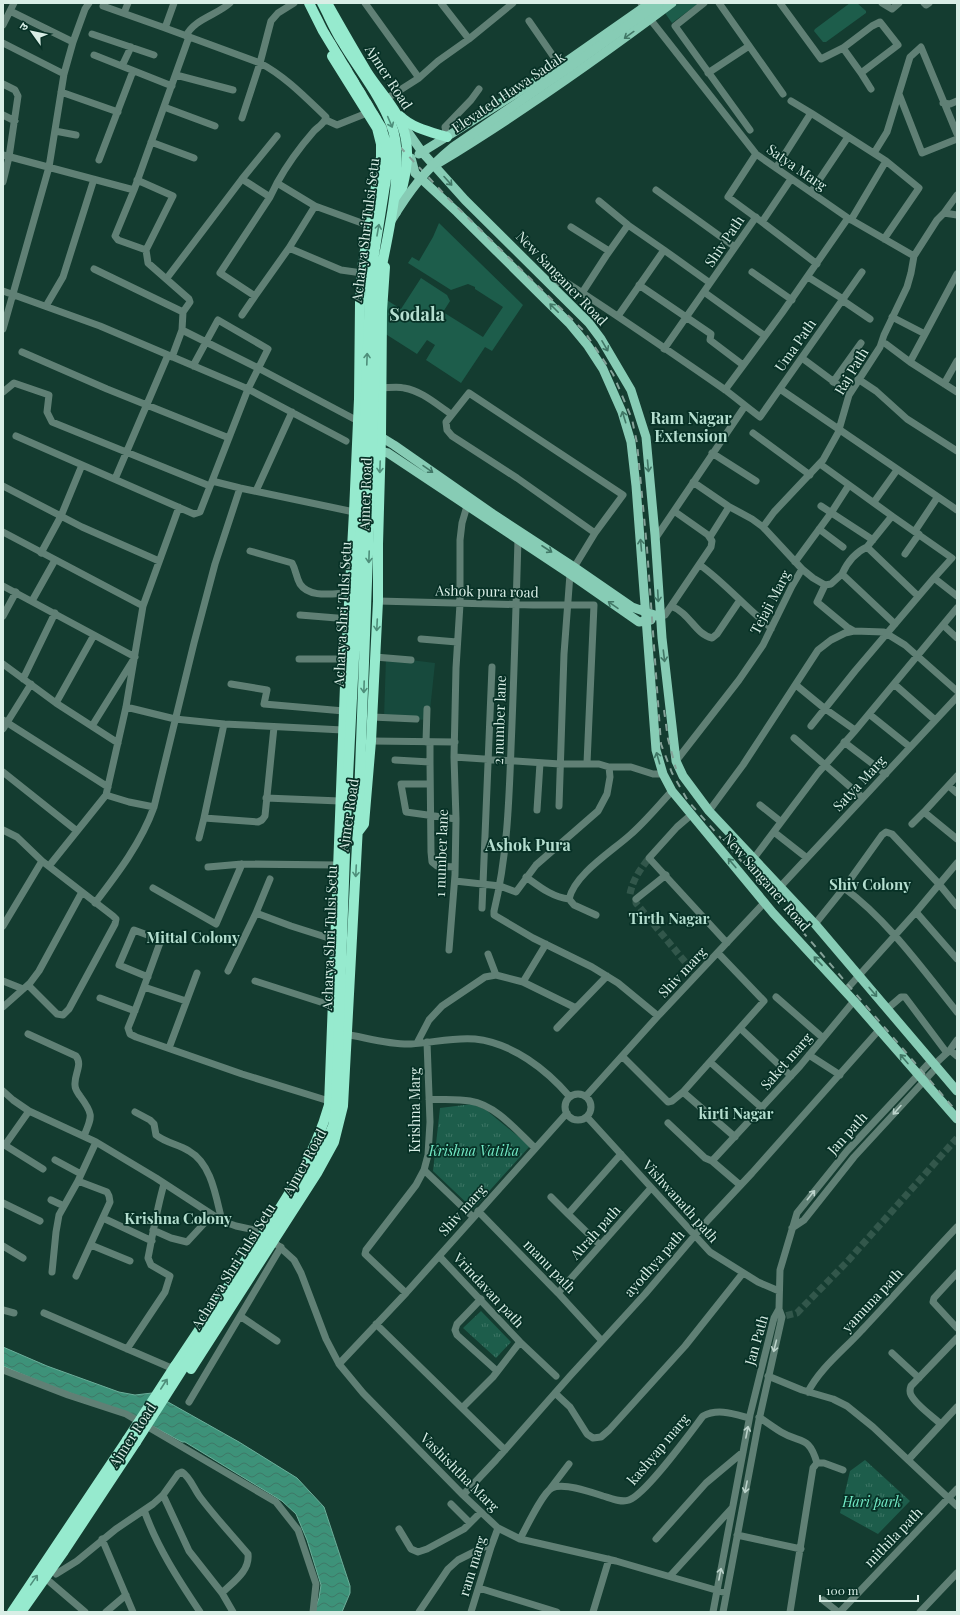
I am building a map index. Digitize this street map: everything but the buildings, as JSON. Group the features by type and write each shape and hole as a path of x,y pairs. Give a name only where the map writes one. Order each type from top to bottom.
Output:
{"highway":[{"name":"Ajmer Road","path":"12,1612 58,1546 303,1170 324,1123 329,1101 333,1033 346,659 358,432 360,303 362,273 380,168 381,144 377,128 367,114 320,35 303,3"},
{"name":"Acharya Shri Tulsi Setu","path":"21,1612 64,1551 199,1346 323,1149 333,1126 336,1107 348,782 371,273 389,160 381,127 323,32 309,3"},
{"name":"Acharya Shri Tulsi Setu","path":"322,3 342,43 376,95 392,125 398,158 390,223 378,285 358,828"},
{"name":"Ajmer Road","path":"30,1612 277,1244 334,1142 343,1106 358,828 364,824 371,742 378,601 382,311 385,271 410,174 403,125 395,110 368,73 327,3"},
{"path":"395,110 409,123 447,137"}],"main road":[{"name":"Elevated Hawa Sadak","path":"390,223 417,182 435,162 453,147 561,74 660,3"},
{"path":"378,180 410,174 435,166 526,106 672,3"},
{"path":"380,168 409,160 447,137 560,66 645,5"},
{"name":"New Sanganer Road","path":"403,125 422,152 465,200 589,323 601,339 631,390 646,437 660,617 676,761 684,776 709,810 815,924 957,1091"},
{"name":"New Sanganer Road","path":"410,174 457,212 569,323 588,346 603,369 622,412 631,442 637,494 656,750 663,774 672,791 765,902 957,1119"},
{"path":"358,432 381,437 572,570"},
{"path":"357,447 381,450 388,453 518,539 572,570 645,616 660,617"},
{"path":"685,808 698,796"}],"street":[{"path":"3,26 14,3"},
{"path":"124,13 128,3"},
{"path":"165,28 174,3"},
{"path":"146,250 118,240 115,236 115,232 134,190 192,27 219,12 230,3"},
{"path":"242,118 260,64 271,21 278,13 294,3"},
{"path":"365,3 419,78"},
{"path":"441,3 469,39"},
{"path":"386,99 419,78 438,61 469,39 513,3"},
{"path":"704,3 674,26 750,130"},
{"path":"719,3 783,94"},
{"path":"882,3 892,9 899,3"},
{"path":"924,3 926,5 929,3"},
{"path":"3,330 49,167 64,74 86,4"},
{"path":"783,4 821,59 842,48 872,26 880,22 898,45 861,73"},
{"name":"Satya Marg","path":"645,5 650,19 756,154 850,219 914,256"},
{"path":"103,6 188,36 267,67 302,94 326,117 326,120 337,125 367,114"},
{"path":"10,11 73,42"},
{"path":"529,21 560,66"},
{"path":"92,34 154,55"},
{"path":"3,43 64,74"},
{"path":"708,74 749,46"},
{"path":"122,66 130,47"},
{"path":"874,153 887,132 910,57 921,47 930,66 943,104 957,134"},
{"path":"842,48 871,88"},
{"path":"94,55 172,86"},
{"path":"99,160 133,71"},
{"path":"176,75 233,90"},
{"path":"3,84 18,94 15,121 6,156 3,182"},
{"path":"447,137 445,127 471,100 479,89"},
{"path":"61,92 118,112"},
{"path":"899,94 922,153 957,139"},
{"path":"791,101 886,161 919,188 884,239"},
{"path":"943,104 950,104 957,101"},
{"path":"164,107 215,126"},
{"path":"776,168 811,113"},
{"path":"3,115 15,121"},
{"path":"255,296 220,273 270,197 283,172 310,136 326,120"},
{"path":"55,131 76,135"},
{"path":"167,278 242,179 277,136"},
{"path":"811,192 848,137"},
{"path":"151,142 194,158"},
{"name":"Shiv Path","path":"664,349 756,217 728,196 756,154"},
{"path":"6,156 134,190"},
{"path":"725,390 850,219 886,161"},
{"path":"46,306 63,277 94,179"},
{"path":"242,179 270,197"},
{"path":"762,222 791,179"},
{"path":"115,479 182,330 183,312 190,302 189,298 148,263 146,250 173,196 137,180"},
{"path":"277,183 315,206 370,226"},
{"path":"656,190 735,247"},
{"path":"914,256 937,220 957,195"},
{"path":"598,201 628,225 710,283"},
{"path":"242,315 289,248 315,206"},
{"path":"944,213 957,215"},
{"path":"756,217 817,264"},
{"path":"582,293 608,252 628,225"},
{"path":"571,227 608,252"},
{"path":"289,248 341,270 362,273"},
{"path":"618,316 664,250"},
{"name":"Raj Path","path":"763,527 774,512 824,460 839,430 850,393 880,347 892,316 907,287 914,256"},
{"path":"94,269 183,312"},
{"path":"752,272 792,300"},
{"name":"Uma Path","path":"744,406 760,417 862,272"},
{"path":"910,362 957,276"},
{"path":"808,277 870,318"},
{"path":"549,284 565,282 618,316 725,390 744,406 655,539"},
{"path":"639,285 711,334 710,340 743,364"},
{"path":"3,291 100,326 248,389 346,441"},
{"path":"704,292 765,336"},
{"path":"892,316 925,334"},
{"path":"16,436 194,514 200,512 248,389 268,349 218,320 193,366"},
{"path":"182,330 358,421"},
{"path":"833,382 861,344"},
{"path":"886,344 910,362 957,392"},
{"path":"22,352 229,438"},
{"path":"802,358 850,393"},
{"path":"944,384 957,361"},
{"path":"858,379 876,391 907,419 957,451"},
{"path":"3,392 14,383 49,395 47,412 52,422 211,483 354,512"},
{"path":"381,388 402,387 414,390 451,414"},
{"path":"780,389 938,498 957,509"},
{"path":"559,806 566,606 572,570 595,532 623,495 469,393 446,422 447,430 452,436 517,478 595,532"},
{"path":"256,491 292,412"},
{"path":"753,433 810,475"},
{"path":"712,453 756,481"},
{"path":"811,726 824,708 888,634 918,596 952,558 820,464"},
{"path":"41,553 61,516 82,465"},
{"path":"874,502 897,470"},
{"name":"Tejaji Marg","path":"676,761 739,680 771,629 802,569 763,527 752,519 729,507 693,482"},
{"path":"795,562 831,513 849,484"},
{"path":"3,486 82,527 159,561"},
{"path":"95,903 120,871 135,847 148,823 154,807 215,564 240,488"},
{"path":"905,554 938,498"},
{"path":"371,742 455,742 460,604 460,540 462,523 467,506"},
{"path":"821,506 872,540"},
{"path":"49,866 106,795 126,707 143,606 179,507"},
{"path":"710,538 729,507"},
{"path":"660,617 665,615 700,565 711,547 712,541 674,511"},
{"path":"802,569 825,585 831,584 842,574 845,567 855,556 867,547 892,516"},
{"path":"819,529 843,547"},
{"path":"3,532 143,606"},
{"name":"2 number lane","path":"518,539 509,807 500,886 494,915 546,944"},
{"path":"867,547 918,596"},
{"path":"250,551 292,564 300,584 306,590 314,593 350,593"},
{"path":"32,601 55,560"},
{"path":"700,565 716,577 771,629"},
{"path":"842,574 896,624"},
{"path":"934,578 957,596"},
{"path":"825,585 817,602 854,631"},
{"path":"3,586 134,657"},
{"path":"3,616 16,592"},
{"path":"671,606 685,614 700,632 707,637 712,638 740,600"},
{"name":"Ashok pura road","path":"378,601 566,606 594,605 587,763"},
{"path":"754,858 774,832 780,821 844,742 957,608"},
{"path":"22,679 55,613"},
{"path":"300,615 349,619"},
{"path":"943,625 957,638"},
{"path":"709,810 743,765 818,650 831,640 845,633 854,631 884,632 888,634 905,645 957,691"},
{"path":"56,703 94,635"},
{"path":"421,639 458,642"},
{"path":"92,726 134,657"},
{"path":"375,657 411,660"},
{"path":"299,659 346,659"},
{"path":"3,664 56,703 118,743"},
{"path":"482,908 492,667"},
{"path":"31,684 4,724 108,787"},
{"path":"231,684 267,690 264,704 344,711"},
{"path":"894,684 935,720"},
{"path":"796,685 824,708 855,730"},
{"name":"Satya Marg","path":"780,887 957,697"},
{"path":"126,707 175,719 224,724 343,730"},
{"path":"427,709 430,762 432,862 437,866 455,867"},
{"path":"869,714 910,747"},
{"path":"372,717 416,719"},
{"path":"199,838 224,724"},
{"path":"204,818 258,822 262,820 265,816 274,727"},
{"path":"794,738 863,798"},
{"name":"1 number lane","path":"449,950 455,881 455,742"},
{"path":"844,742 886,774"},
{"path":"454,757 560,764 587,763 609,767 631,768 653,774 663,774"},
{"path":"395,760 430,762"},
{"path":"537,810 540,763"},
{"path":"455,881 500,886 514,893 517,891 536,865 598,811 607,794 610,778 609,767"},
{"path":"3,772 77,832"},
{"path":"912,824 957,776"},
{"path":"430,784 402,783 400,785 407,813 456,819"},
{"path":"949,786 957,793"},
{"path":"596,915 574,905 570,899 571,892 587,872 628,837 672,791"},
{"path":"106,795 129,802 154,807"},
{"path":"266,798 340,802"},
{"path":"760,805 780,821"},
{"path":"924,812 957,839"},
{"path":"691,815 677,827 649,858 727,943"},
{"path":"3,830 17,837 42,861 116,919 115,924 69,1010 63,1015 57,1014 25,987 3,981"},
{"path":"774,832 807,858"},
{"path":"815,924 844,888 882,835 886,832 892,834 939,884 957,906"},
{"path":"3,926 5,918 42,861"},
{"path":"845,991 916,912 957,863"},
{"path":"208,867 242,864 338,865"},
{"path":"153,888 216,924 242,864"},
{"path":"636,899 666,875"},
{"path":"526,877 546,892 562,898 570,899"},
{"path":"228,971 256,913 270,879"},
{"path":"844,888 859,899 895,936 957,1012"},
{"path":"3,1007 25,987 39,971 82,892"},
{"name":"Shiv marg","path":"586,1096 658,1016 765,902"},
{"path":"916,912 957,960"},
{"path":"256,913 336,940"},
{"path":"148,977 119,965 134,930 161,940 148,977 128,1028 130,1034 242,1074 329,1101"},
{"path":"524,982 546,944 607,976 636,996 658,1016"},
{"path":"622,1056 668,1102 672,1101 683,1092 764,1001 718,953"},
{"path":"488,954 496,974"},
{"path":"169,1048 197,973"},
{"path":"417,1043 429,1020 442,1006 485,977 496,974 524,982 576,1008"},
{"path":"557,1028 607,976"},
{"path":"255,981 333,1006"},
{"path":"144,987 186,1001"},
{"path":"776,997 823,1038"},
{"path":"887,1009 901,997 904,997 948,1051 957,1056"},
{"path":"100,998 135,1011"},
{"name":"Saket marg","path":"712,1161 791,1076 854,1001"},
{"path":"741,1028 791,1076"},
{"name":"ayodhya path","path":"463,1495 505,1450 879,1030"},
{"path":"333,1033 410,1044 475,1039 506,1047 536,1064 560,1085 570,1097"},
{"path":"28,1034 76,1056 79,1060 75,1078 76,1090 89,1108 91,1115 84,1136"},
{"name":"Jan path","path":"779,1309 780,1270 792,1228 804,1220 920,1078 948,1051 957,1040"},
{"name":"Krishna Marg","path":"406,1293 365,1254 366,1250 416,1185 424,1170 428,1155 429,1099 427,1042"},
{"path":"809,1055 840,1075"},
{"path":"710,1062 762,1108"},
{"path":"3,1091 29,1111 96,1142 164,1184 211,1216 236,1226 264,1232"},
{"path":"683,1092 735,1137"},
{"path":"578,1093 586,1096 590,1100 592,1106 591,1112 587,1117 582,1120 571,1118 567,1113 565,1104 570,1097 578,1093"},
{"path":"429,1099 471,1102 483,1106 496,1113 535,1148"},
{"path":"29,1111 4,1144 43,1169"},
{"path":"135,1112 150,1120 154,1124 156,1135 162,1140 188,1150 198,1156 212,1185 222,1221"},
{"name":"Shiv marg","path":"339,1364 406,1293 475,1214 567,1113"},
{"name":"Vishwanath path","path":"587,1117 596,1125 710,1252 758,1282 779,1291"},
{"path":"668,1123 705,1158 712,1161 740,1185"},
{"path":"52,1272 59,1215 80,1178 96,1142"},
{"path":"568,1214 621,1154"},
{"path":"56,1160 80,1178 107,1192 110,1196 110,1202 76,1276"},
{"name":"manu path","path":"424,1170 475,1214 558,1293 602,1341"},
{"path":"127,1349 165,1292 170,1276 151,1265 148,1258 157,1207 164,1184"},
{"name":"Atrah path","path":"558,1293 651,1188"},
{"path":"551,1197 600,1245"},
{"path":"51,1200 64,1206"},
{"path":"3,1203 40,1222"},
{"path":"153,1230 171,1238 187,1242 211,1216"},
{"path":"103,1218 152,1241"},
{"name":"yamuna path","path":"808,1392 813,1383 826,1367 863,1330 957,1227"},
{"path":"189,1402 240,1316 277,1244"},
{"name":"Vashishtha Marg","path":"277,1244 294,1260 301,1273 326,1339 339,1364 362,1393 463,1495 498,1528 520,1539 609,1559 726,1593"},
{"path":"91,1245 130,1262"},
{"path":"3,1246 23,1258"},
{"name":"Vrindavan path","path":"439,1256 520,1342 556,1376"},
{"path":"555,1393 570,1407 587,1434 593,1438 601,1437 685,1346 743,1273"},
{"path":"957,1273 934,1298 933,1302 957,1328"},
{"path":"481,1299 457,1324 455,1330 458,1335 497,1371"},
{"name":"Jan Path","path":"722,1612 768,1376 782,1317 779,1309"},
{"name":"Jan Path","path":"713,1612 749,1418 774,1318 779,1309"},
{"path":"3,1310 14,1312"},
{"path":"44,1313 174,1370 205,1374"},
{"path":"240,1316 277,1341"},
{"path":"376,1324 505,1450"},
{"path":"941,1424 910,1394 911,1386 957,1338"},
{"path":"462,1408 497,1371 520,1342"},
{"path":"892,1353 919,1378"},
{"path":"3,1370 68,1395 126,1414 276,1502 298,1530 316,1584 313,1612"},
{"path":"768,1376 808,1392 833,1399 847,1406 873,1427 957,1506"},
{"path":"908,1460 957,1407"},
{"name":"kashyap marg","path":"549,1490 559,1486 588,1491 617,1501 629,1501 641,1493 703,1416 711,1412 719,1411 749,1418"},
{"path":"760,1416 780,1432 808,1444 813,1450 817,1463"},
{"path":"656,1539 706,1483 743,1452"},
{"path":"790,1612 813,1468 817,1463 824,1462 843,1470"},
{"path":"520,1539 544,1496 569,1464"},
{"path":"85,1612 53,1578 83,1557 102,1539 163,1495 178,1474 182,1472 186,1474 202,1499 248,1554 249,1561 246,1569 222,1593"},
{"name":"mithila path","path":"839,1612 957,1489"},
{"path":"163,1495 190,1551 222,1593 233,1612"},
{"path":"450,1504 470,1523"},
{"path":"670,1576 732,1508"},
{"path":"144,1510 151,1529 166,1560 200,1612"},
{"path":"399,1529 411,1549 423,1551 464,1529 481,1512"},
{"name":"ram marg","path":"471,1612 498,1528"},
{"path":"737,1535 801,1549"},
{"path":"102,1539 133,1612"},
{"path":"419,1612 448,1568 458,1560 492,1543"},
{"path":"593,1612 609,1559"},
{"path":"920,1612 957,1573"},
{"path":"479,1588 557,1612"},
{"path":"106,1612 126,1595"},
{"path":"823,1600 839,1612"}],"shaded area":[{"path":"386,657 435,663 429,720 384,718"}],"green space":[{"path":"678,3 699,3 672,23 665,13"},
{"path":"850,3 857,3 866,11 866,13 826,42 823,42 814,31 815,29"},
{"path":"439,223 523,305 492,351 485,347 461,383 426,360 435,345 427,340 417,354 384,333 385,299 401,309 421,278 447,295 450,301 443,312 483,337 503,307 475,289 475,287 468,284 451,290 408,263 412,257 419,261 433,237"},
{"name":"Krishna Vatika","path":"472,1104 486,1110 530,1146 473,1209 433,1171 440,1108"},
{"path":"481,1311 511,1342 496,1358 463,1328"},
{"name":"Hari park","path":"865,1460 910,1501 878,1534 840,1513 850,1471"}],"water":[{"path":"3,1347 47,1366 119,1392 135,1395 152,1393 239,1442 297,1478 324,1507 350,1586 350,1593 342,1612 314,1612 319,1598 321,1585 307,1540 296,1514 282,1501 185,1442 182,1442 136,1417 48,1385 3,1366"}],"tunnel":[{"path":"630,894 635,879 649,858"},
{"path":"636,899 636,903 696,975"},
{"path":"776,1318 797,1313 846,1263 957,1138"}],"railway":[{"path":"313,3 327,30 388,131 401,148 448,198 584,331 613,374 632,419 637,443 647,548 661,744 672,773 688,801 766,889 957,1112"},
{"path":"664,710 668,739 676,769"}],"district":[{"name":"Sodala","path":"417,314"},
{"name":"Ram Nagar Extension","path":"691,426"},
{"name":"Ashok Pura","path":"528,844"},
{"name":"Shiv Colony","path":"870,884"},
{"name":"Tirth Nagar","path":"669,918"},
{"name":"Mittal Colony","path":"193,937"},
{"name":"kirti Nagar","path":"736,1113"},
{"name":"Krishna Colony","path":"178,1218"}]}
